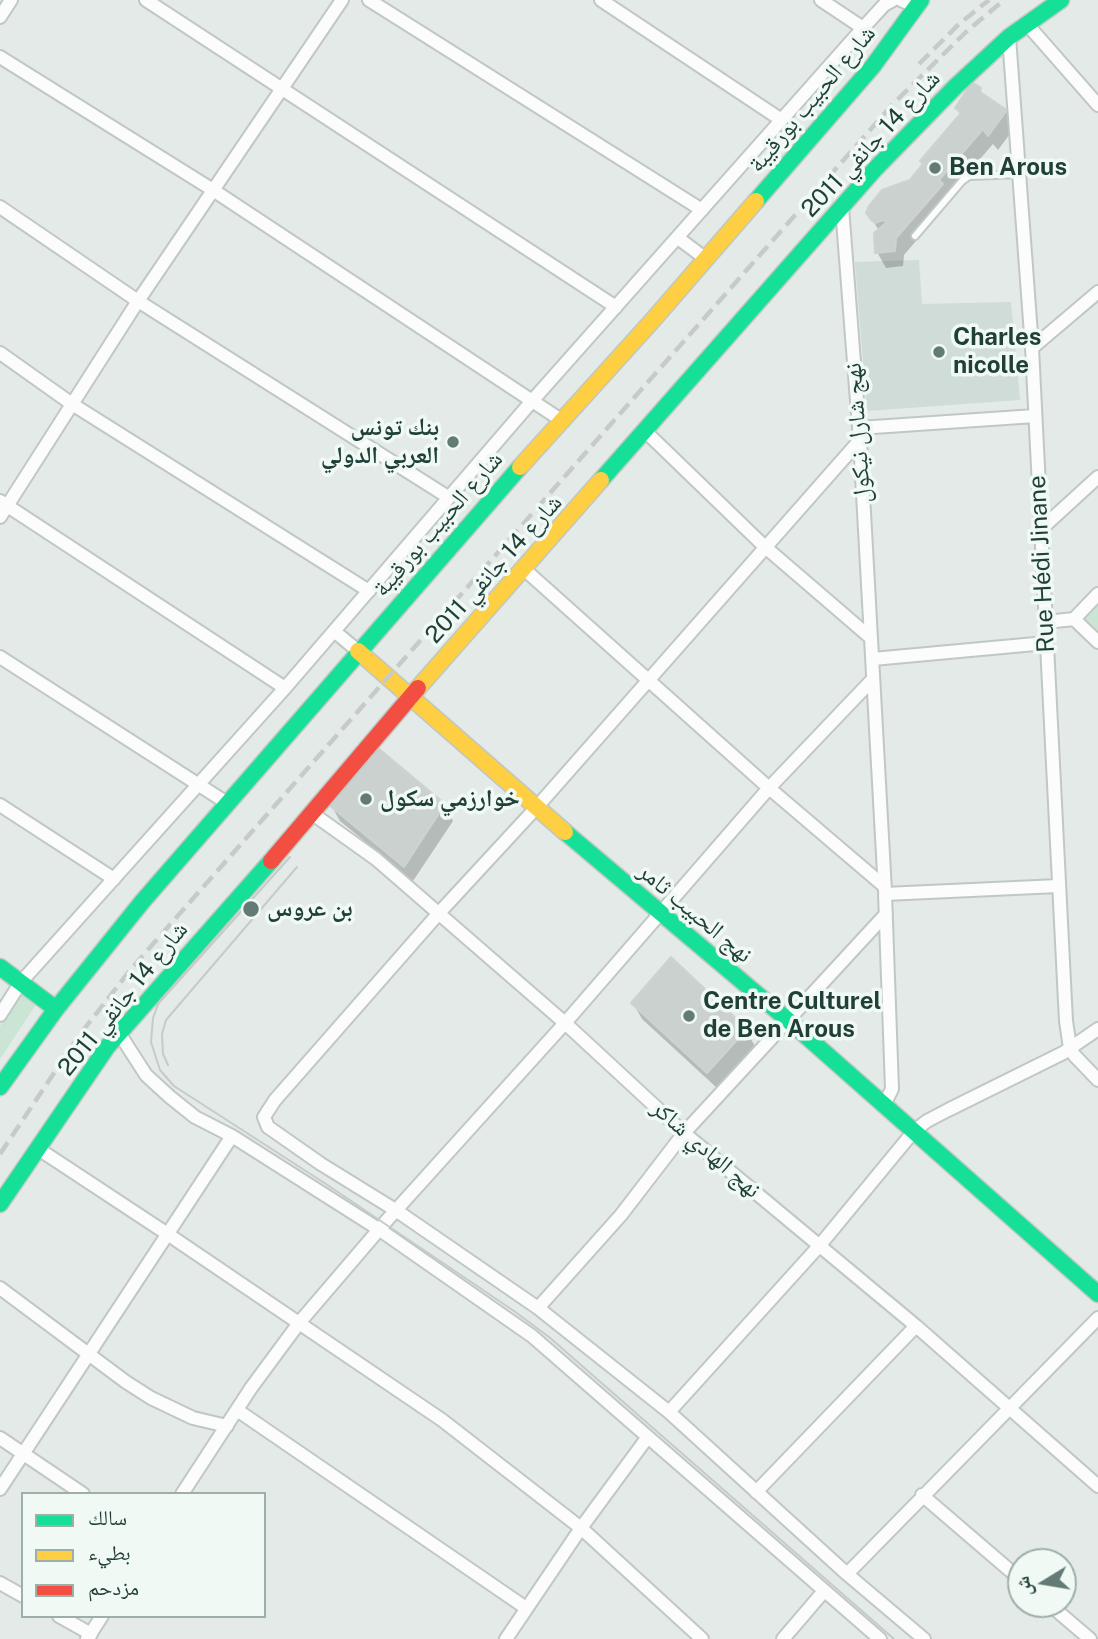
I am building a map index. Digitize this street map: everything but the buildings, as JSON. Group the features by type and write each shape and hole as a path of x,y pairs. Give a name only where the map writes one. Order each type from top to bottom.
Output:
{"street":[{"path":"0,17 11,0"},
{"path":"146,0 616,307"},
{"path":"285,688 3,508 138,301 342,0"},
{"path":"369,0 702,210"},
{"path":"601,0 780,119"},
{"path":"821,0 863,28"},
{"path":"0,1015 21,982 285,688 531,401 678,238 780,119 884,5 892,0"},
{"name":"شارع 14 جانفي 2011","path":"0,1204 119,1033 313,814 411,696 875,169 956,86 1009,37 1062,0"},
{"name":"شارع الحبيب بورقيبة","path":"0,1087 56,1009 142,902 358,651 652,321 873,66 913,2"},
{"path":"1026,23 1098,105"},
{"name":"Rue Hédi Jinane","path":"1009,37 1032,348 1058,886 1070,1048"},
{"path":"0,57 213,190 561,420"},
{"path":"0,207 138,301 448,497"},
{"name":"نهج شارل نيكول","path":"842,207 859,434 885,890 892,1089 884,1105"},
{"path":"678,238 706,258"},
{"path":"1032,348 1098,292"},
{"path":"0,354 72,404 369,591"},
{"path":"923,1639 847,1574 670,1412 538,1308 397,1211 321,1164 268,1127 264,1117 275,1100 439,913 536,808 859,434 1035,416"},
{"path":"645,431 764,547 871,638"},
{"path":"1041,528 1098,477"},
{"path":"524,569 885,890 1058,886"},
{"path":"1046,622 1074,619 1095,603"},
{"path":"1074,619 1098,642"},
{"path":"334,631 358,651"},
{"path":"873,659 1046,643"},
{"name":"نهج الحبيب ثامر","path":"358,651 536,808 789,1021 1098,1294"},
{"path":"0,657 227,803"},
{"path":"183,1492 251,1388 299,1323 769,788 873,679"},
{"path":"0,806 114,879"},
{"name":"نهج الهادي شاكر","path":"313,814 376,859 565,1023 684,1133 916,1326 1098,1486"},
{"path":"538,1308 621,1215 684,1133 886,914"},
{"path":"0,967 56,1009"},
{"path":"670,1412 820,1245 914,1131 926,1121 1070,1048 1098,1030"},
{"path":"119,1033 146,1075 195,1116 232,1136 380,1230 532,1336 880,1639"},
{"path":"1070,1048 1083,1068 1098,1080"},
{"path":"0,1489 232,1136"},
{"path":"37,1149 442,1420 581,1528 702,1639"},
{"path":"0,1288 151,1398 193,1418 227,1426"},
{"path":"847,1574 1098,1318"},
{"path":"756,1492 916,1326"},
{"path":"237,1410 526,1608"},
{"path":"0,1438 80,1492"},
{"path":"506,1639 581,1528 647,1438"},
{"path":"922,1496 1007,1568"},
{"path":"0,1583 21,1595"},
{"path":"783,1639 824,1591"},
{"path":"62,1618 89,1636 101,1618"},
{"path":"1065,1618 1090,1639"}],"lane":[{"path":"915,236 969,176 1019,174"}],"shaded area":[{"name":"Charles nicolle","path":"919,260 922,304 1011,302 1020,400 867,411 855,262"}],"green space":[{"path":"1098,592 1098,637 1076,616"},
{"path":"22,993 37,1003 0,1059 0,1026"}],"tram line":[{"path":"290,857 158,1004 153,1018 151,1042 160,1070 174,1086 326,1184 549,1337 894,1639"},
{"path":"168,1065 163,1054 162,1034 166,1020 297,867"}],"railway":[{"path":"919,64 959,24 989,0"},
{"path":"0,1154 78,1037 131,969 892,105 966,32 1004,0"}],"traffic: fast":[{"path":"756,201 873,66 921,0"},
{"path":"601,480 875,169 956,86 1009,37 1061,0"},
{"path":"0,1087 56,1009 142,902 520,467"},
{"path":"565,832 789,1021 1098,1294"},
{"path":"0,1204 107,1047 271,861"},
{"path":"0,967 56,1009"}],"traffic: slow":[{"path":"520,467 756,201"},
{"path":"418,688 601,480"},
{"path":"358,651 565,832"}],"traffic: jam":[{"path":"271,861 418,688"}],"place":[{"name":"Ben Arous","path":"935,168"},
{"name":"Charles nicolle","path":"939,352"},
{"name":"بنك تونس العربي الدولي","path":"453,442"},
{"name":"خوارزمي سكول","path":"366,799"},
{"name":"بن عروس","path":"251,909"},
{"name":"Centre Culturel de Ben Arous","path":"689,1016"}]}
